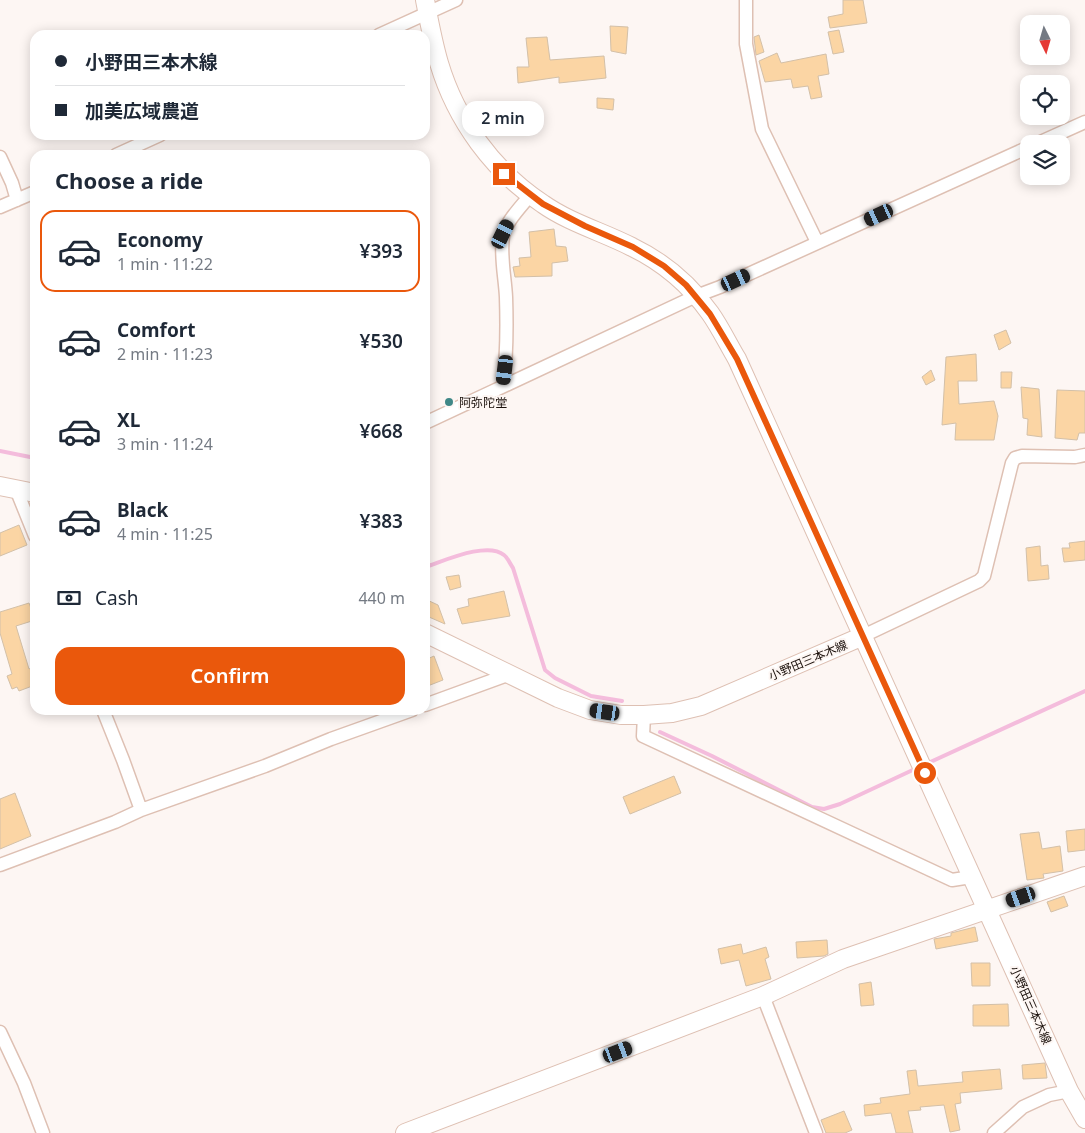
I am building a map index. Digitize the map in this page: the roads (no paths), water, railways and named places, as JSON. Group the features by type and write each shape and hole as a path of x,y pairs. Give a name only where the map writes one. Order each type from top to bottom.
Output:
{"street":[{"path":"387,30 426,6 456,0"},
{"path":"746,0 746,44 762,129 817,242"},
{"path":"426,6 439,63 453,101 476,142 504,174 543,204 585,226 633,247 664,266 696,296 710,314 737,359 863,636 979,581 984,576 1012,464 1016,458 1022,456 1075,457 1085,455"},
{"path":"1056,135 1085,122"},
{"path":"127,150 149,140"},
{"path":"430,421 696,296 1020,151"},
{"path":"0,157 12,183 16,200"},
{"path":"0,207 30,194"},
{"path":"503,385 507,354 506,297 502,256 503,234 530,194"},
{"path":"8,488 30,492"},
{"path":"8,488 30,527"},
{"name":"小野田三本木線","path":"430,635 558,698 590,710 621,715 672,713 701,706 863,636 1069,1091 1085,1119"},
{"path":"430,703 510,674"},
{"path":"105,715 140,810"},
{"path":"0,865 115,822 140,810 265,766 331,739 398,715"},
{"path":"644,715 643,736 952,880 971,877"},
{"path":"405,1133 763,996 844,959 1085,876"},
{"path":"763,996 816,1133"},
{"path":"0,1032 24,1083 43,1133"},
{"path":"994,1133 1023,1107 1049,1095 1069,1091"}],"waterway":[{"path":"0,451 30,457"},
{"path":"430,565 477,551 497,551 504,555 513,568 545,670 555,678 591,696 622,701"},
{"path":"926,764 1085,691"},
{"path":"660,732 812,807 824,809 840,804 917,768"}],"place":[{"name":"阿弥陀堂","path":"449,402"}]}
